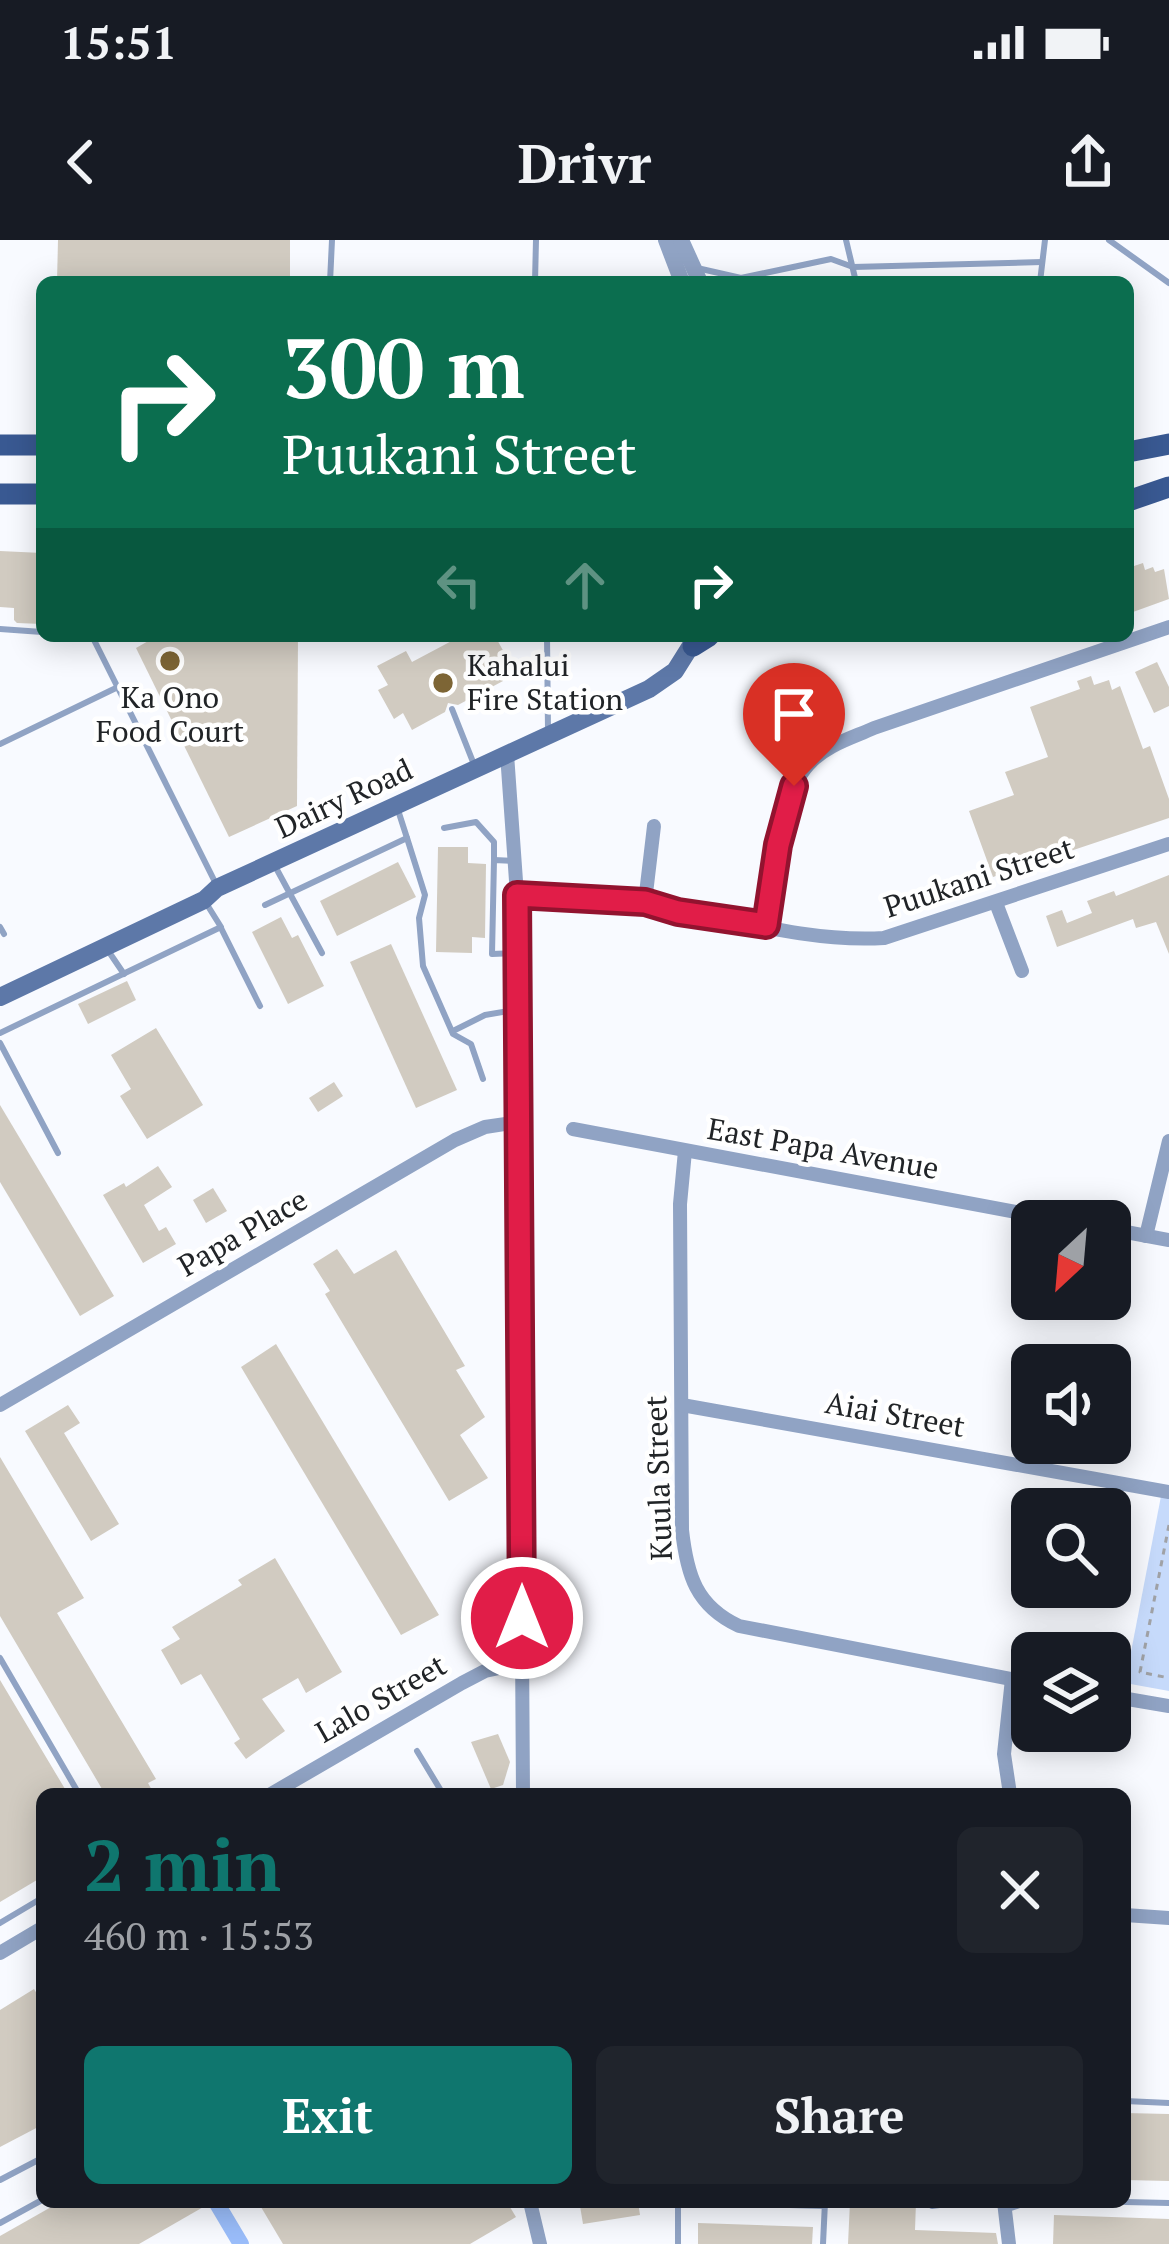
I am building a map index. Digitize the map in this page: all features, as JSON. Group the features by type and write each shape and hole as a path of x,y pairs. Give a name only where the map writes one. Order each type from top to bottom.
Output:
{"main road":[{"path":"1134,451 1169,444"},
{"path":"0,446 36,445"},
{"path":"1134,499 1169,487"},
{"path":"0,494 36,494"},
{"name":"Dairy Road","path":"0,997 649,689 675,671 698,642"}],"street":[{"path":"667,240 691,276"},
{"path":"681,240 692,276"},
{"path":"1134,639 1169,627"},
{"path":"766,925 778,845 794,786 809,764 830,747 1125,642"},
{"path":"507,754 517,895 523,1788"},
{"path":"645,902 654,826"},
{"name":"Puukani Street","path":"517,895 645,902 678,912 850,940 884,938 1169,844"},
{"path":"996,903 1022,971"},
{"name":"Papa Place","path":"0,1405 455,1141 485,1127 518,1123"},
{"name":"East Papa Avenue","path":"573,1129 1011,1211"},
{"path":"1146,1236 1169,1141"},
{"name":"Kuula Street","path":"686,1151 680,1204 684,1553 690,1582 717,1616 769,1633 1011,1679"},
{"path":"1131,1233 1169,1240"},
{"name":"Aiai Street","path":"682,1406 1169,1492"},
{"name":"Lalo Street","path":"281,1788 461,1683 522,1663"},
{"path":"1009,1788 1004,1754 1011,1688"},
{"path":"1131,1700 1169,1706"},
{"path":"1131,1915 1169,1918"},
{"path":"0,1952 36,1931"},
{"path":"532,2208 541,2244"},
{"path":"1005,2208 1010,2244"}],"lane":[{"path":"330,276 332,240"},
{"path":"535,276 536,240"},
{"path":"846,240 855,276"},
{"path":"1041,276 1045,240"},
{"path":"1109,240 1169,284"},
{"path":"757,276 831,259 853,266 1042,262"},
{"path":"0,629 36,632"},
{"path":"95,642 210,894 220,927 260,1006"},
{"path":"548,642 548,735"},
{"path":"0,744 118,687"},
{"path":"452,709 476,770"},
{"path":"397,807 425,895 419,918 423,966 452,1031 471,1044 483,1079"},
{"path":"444,828 476,822 494,842 492,954 517,953"},
{"path":"265,905 407,838"},
{"path":"494,860 513,861"},
{"path":"274,864 322,952"},
{"path":"0,1033 220,927"},
{"path":"105,945 124,974"},
{"path":"452,1031 484,1016 517,1009"},
{"path":"0,1045 58,1153"},
{"path":"0,1658 76,1788"},
{"path":"417,1751 439,1788"},
{"path":"0,1923 36,1902"},
{"path":"1131,2101 1169,2104"},
{"path":"0,2180 36,2161"},
{"path":"1131,2202 1169,2204"},
{"path":"0,2223 36,2203"},
{"path":"678,2208 678,2244"},
{"path":"824,2244 825,2208"}],"path":[{"path":"1169,1525 1140,1672 1169,1678"}],"shaded area":[{"path":"1162,1491 1169,1492 1169,1691 1131,1684 1131,1652"}],"building":[{"path":"58,240 290,240 290,276 57,276"},
{"path":"0,551 36,553 36,624 17,623 14,608 0,607"},
{"path":"1143,563 1145,570 1153,567 1155,572 1164,569 1169,599 1134,612 1134,566"},
{"path":"146,642 298,642 297,806 229,837 136,648"},
{"name":"Kahalui Fire Station","path":"450,642 498,642 510,663 497,670 503,681 458,705 448,703 445,712 412,730 403,713 394,719 378,690 388,685 377,666 406,651 412,662"},
{"path":"1157,662 1169,687 1169,706 1154,713 1135,672"},
{"path":"1091,676 1094,685 1109,680 1112,690 1120,686 1143,749 1150,746 1169,799 1169,818 993,877 969,811 1014,795 1005,772 1048,757 1030,707 1080,689 1077,681"},
{"path":"438,847 468,847 468,863 486,864 485,938 472,937 472,953 436,952"},
{"path":"398,862 416,897 337,936 320,901"},
{"path":"1169,875 1169,954 1156,922 1136,928 1133,919 1057,947 1046,916 1062,910 1067,923 1092,913 1087,901 1114,891 1116,896"},
{"path":"281,917 292,938 298,935 324,986 288,1004 252,932"},
{"path":"391,944 457,1090 416,1108 350,962"},
{"path":"127,981 136,1000 88,1024 78,1004"},
{"path":"156,1028 203,1105 147,1139 120,1096 131,1089 111,1055"},
{"path":"334,1082 343,1096 318,1112 309,1098"},
{"path":"0,1105 114,1296 80,1316 0,1182"},
{"path":"158,1166 172,1187 144,1205 159,1231 166,1227 176,1244 143,1263 103,1195 124,1183 126,1187"},
{"path":"213,1188 227,1211 206,1223 193,1200"},
{"path":"337,1249 354,1274 396,1250 465,1366 456,1370 485,1417 460,1435 488,1478 449,1501 325,1294 330,1291 313,1264"},
{"path":"276,1344 439,1615 401,1635 241,1367"},
{"path":"68,1405 80,1423 64,1433 119,1524 91,1541 25,1431"},
{"path":"0,1457 84,1598 57,1613 156,1779 148,1783 151,1788 101,1788 0,1616"},
{"path":"275,1558 342,1672 306,1693 298,1678 262,1699 285,1731 246,1759 234,1743 240,1739 201,1674 181,1685 161,1650 180,1639 172,1627 242,1585 238,1580"},
{"path":"0,1680 64,1788 36,1788 36,1881 0,1902"},
{"path":"498,1734 510,1762 503,1785 491,1788 471,1742"},
{"path":"34,1989 36,1992 36,2128 0,2147 0,2010"},
{"path":"1131,2113 1169,2114 1169,2181 1131,2180"},
{"path":"49,2208 202,2208 139,2244 0,2244 0,2236"},
{"path":"262,2208 511,2208 516,2217 470,2244 283,2244"},
{"path":"580,2208 639,2208 640,2215 583,2224"},
{"path":"850,2208 916,2208 915,2230 996,2233 998,2244 848,2244"},
{"path":"1054,2215 1169,2219 1169,2244 1053,2244"},
{"path":"698,2223 813,2227 812,2244 698,2244"}],"waterway":[{"path":"220,2208 241,2244"}],"place":[{"name":"Ka Ono Food Court","path":"170,661"},
{"name":"Kahalui Fire Station","path":"443,683"}],"route":[{"path":"522,1618 517,895 645,902 678,912 766,925 778,845 794,786"}]}
